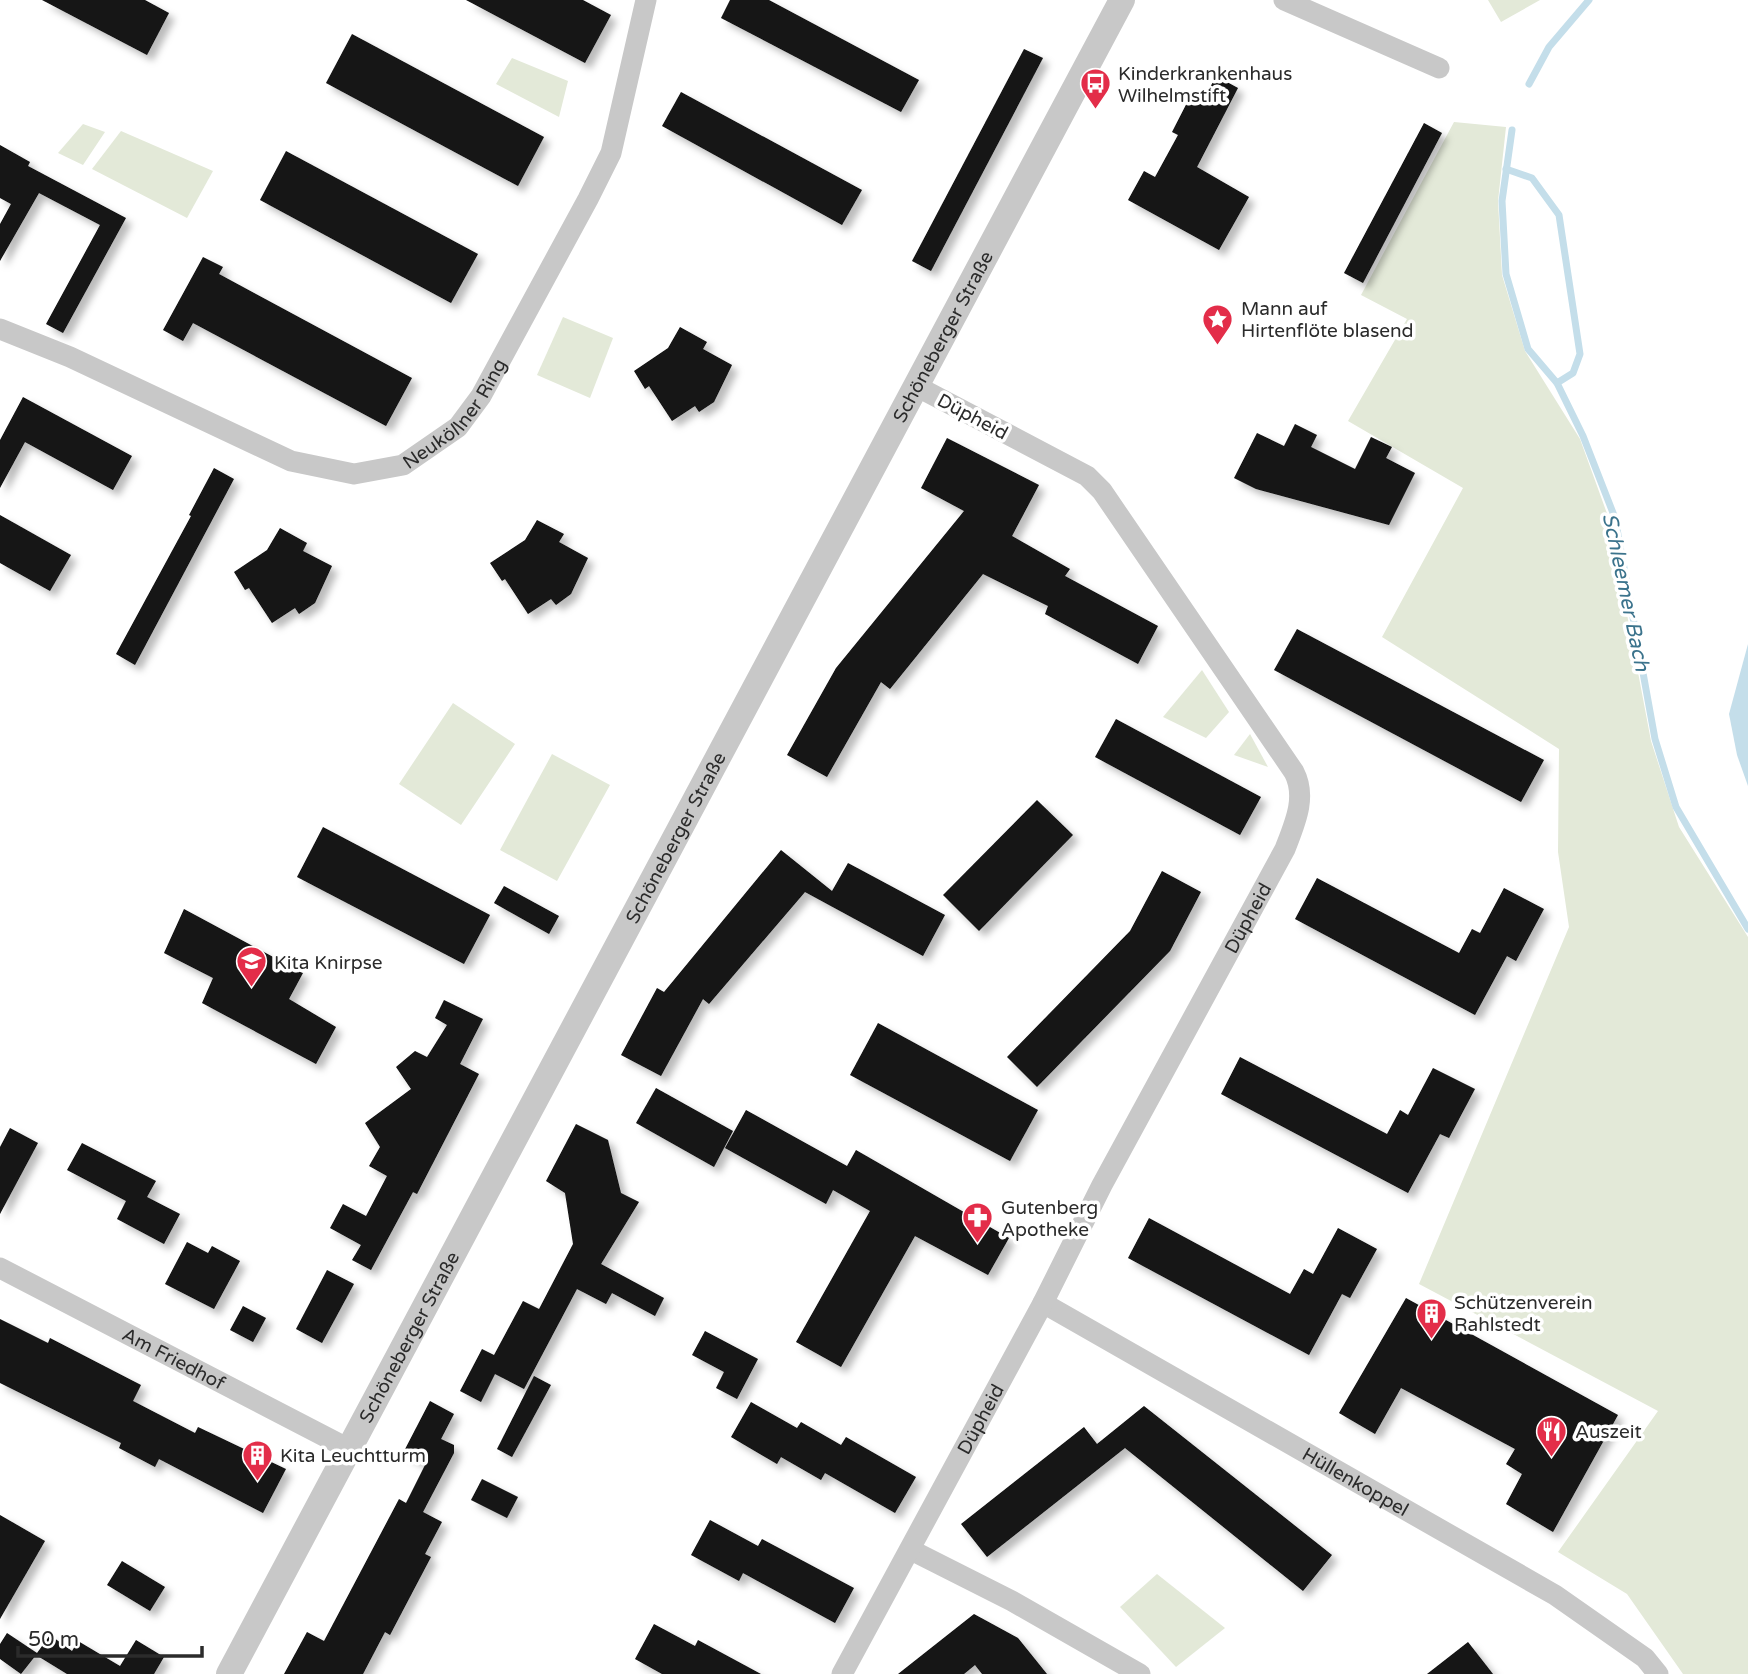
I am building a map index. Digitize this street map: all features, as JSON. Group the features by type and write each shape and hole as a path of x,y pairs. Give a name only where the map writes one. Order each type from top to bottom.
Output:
{"street":[{"name":"Neuköllner Ring","path":"0,329 70,357 291,461 354,474 403,465 458,427 481,396 588,199 611,153 646,0"},
{"name":"Schöneberger Straße","path":"229,1674 1122,0"},
{"path":"1284,0 1439,68"},
{"name":"Düpheid","path":"842,1674 1043,1303 1102,1185 1285,849 1297,819 1301,793 1294,772 1102,491 1087,476 916,386"},
{"name":"Am Friedhof","path":"0,1268 349,1449"},
{"name":"Hüllenkoppel","path":"1043,1303 1555,1595 1645,1658 1658,1674"},
{"path":"911,1550 1012,1601 1140,1674"}],"green space":[{"path":"1488,0 1540,0 1501,22"},
{"path":"512,58 568,81 559,117 496,84"},
{"path":"1454,122 1506,127 1498,201 1502,275 1525,351 1580,439 1609,519 1651,741 1679,827 1748,937 1748,1674 1683,1674 1627,1594 1558,1552 1658,1411 1419,1284 1569,927 1558,852 1559,749 1382,637 1463,488 1348,421 1407,319 1361,295"},
{"path":"83,124 105,132 83,165 58,153"},
{"path":"121,131 213,171 187,218 92,169"},
{"path":"563,317 613,338 590,398 537,375"},
{"path":"1202,670 1229,712 1206,738 1163,717"},
{"path":"453,703 515,744 461,825 399,784"},
{"path":"1250,734 1268,767 1234,755"},
{"path":"552,754 610,785 557,881 500,850"},
{"path":"1157,1574 1225,1628 1176,1667 1120,1607"}],"water":[{"path":"1748,644 1748,786 1737,755 1729,714"}],"building":[{"path":"42,0 145,0 169,13 147,55"},
{"path":"466,0 583,0 611,15 585,63"},
{"path":"730,0 769,0 919,80 901,112 721,18"},
{"path":"352,34 544,137 518,186 326,83"},
{"path":"1024,49 1043,58 931,271 912,261"},
{"path":"1216,76 1238,88 1197,167 1249,197 1219,250 1128,200 1144,171 1155,177 1178,135 1172,132 1193,91 1205,97"},
{"path":"681,92 862,190 842,225 662,126"},
{"path":"1424,123 1442,133 1363,283 1344,273"},
{"path":"0,145 30,162 28,166 126,218 63,333 46,324 100,225 39,193 0,261 0,224 11,204 0,198"},
{"path":"286,151 478,254 451,303 260,200"},
{"path":"203,257 223,267 219,274 412,378 386,426 193,323 183,341 163,330"},
{"path":"680,327 707,342 703,349 732,365 714,402 699,412 695,406 672,421 649,386 645,389 634,371 668,348"},
{"path":"23,397 132,456 113,490 25,442 0,488 0,440"},
{"path":"1295,424 1317,435 1311,447 1355,469 1371,437 1392,447 1386,458 1415,473 1389,525 1256,489 1234,478 1257,433 1284,446"},
{"path":"947,438 1039,485 1012,536 1070,569 1065,576 1158,626 1138,664 1045,614 1048,606 983,574 890,689 881,682 827,777 787,755 836,668 964,511 921,488"},
{"path":"214,468 234,479 135,665 116,654"},
{"path":"0,515 71,555 50,591 0,563"},
{"path":"537,520 564,534 559,542 588,558 571,594 556,605 551,599 528,614 505,579 502,581 490,563 525,540"},
{"path":"280,528 307,543 303,551 332,566 315,603 299,614 295,608 272,623 249,588 245,590 234,572 267,550"},
{"path":"1297,629 1544,760 1521,802 1274,670"},
{"path":"1116,719 1261,797 1240,835 1095,757"},
{"path":"1037,800 1073,835 979,931 943,895"},
{"path":"323,827 490,915 464,964 297,877"},
{"path":"781,850 832,891 848,863 945,915 923,956 805,892 709,1004 703,999 661,1076 621,1055 657,988 664,992"},
{"path":"1162,871 1201,892 1170,951 1037,1087 1007,1057 1130,931"},
{"path":"1317,878 1459,953 1472,929 1480,933 1504,888 1544,909 1516,961 1507,956 1475,1015 1295,919"},
{"path":"504,886 559,916 549,934 494,903"},
{"name":"Kita Knirpse","path":"184,909 303,973 289,999 336,1027 316,1064 202,1003 213,978 164,953"},
{"path":"444,1000 483,1019 460,1064 479,1074 417,1194 413,1192 371,1270 352,1260 361,1245 330,1228 343,1204 366,1216 387,1176 369,1166 380,1147 365,1123 411,1089 396,1067 415,1051 427,1057 447,1025 435,1018"},
{"path":"878,1023 1038,1110 1010,1161 850,1075"},
{"path":"1240,1057 1387,1134 1400,1110 1408,1115 1433,1068 1475,1089 1449,1138 1440,1134 1408,1193 1221,1094"},
{"path":"656,1088 733,1131 714,1167 636,1123"},
{"path":"746,1110 847,1166 856,1150 1009,1238 988,1275 915,1236 841,1367 796,1342 870,1211 833,1190 826,1204 725,1148"},
{"path":"576,1124 608,1140 621,1193 639,1202 601,1264 664,1298 655,1316 612,1293 606,1304 577,1289 524,1389 495,1374 481,1402 460,1391 482,1349 494,1355 523,1301 539,1309 573,1244 565,1193 546,1181"},
{"path":"10,1128 38,1143 0,1214 0,1147"},
{"path":"82,1143 156,1181 147,1197 180,1214 164,1244 117,1219 126,1201 67,1170"},
{"path":"1149,1218 1290,1294 1304,1269 1313,1274 1338,1228 1377,1249 1350,1298 1342,1294 1309,1355 1128,1258"},
{"path":"187,1242 208,1253 212,1246 240,1261 214,1309 165,1284"},
{"path":"327,1270 354,1284 322,1343 296,1329"},
{"name":"Schützenverein Rahlstedt","path":"1406,1298 1618,1415 1553,1532 1506,1504 1522,1474 1506,1464 1515,1449 1401,1388 1375,1434 1339,1413"},
{"path":"243,1306 266,1318 253,1342 230,1330"},
{"path":"0,1319 48,1343 50,1338 141,1385 133,1401 195,1433 198,1427 286,1469 263,1513 159,1459 155,1467 119,1448 121,1443 0,1383"},
{"path":"705,1331 758,1359 737,1399 716,1388 724,1372 692,1355"},
{"path":"534,1376 551,1385 512,1457 497,1449"},
{"path":"430,1401 454,1414 441,1439 454,1445 454,1453 423,1512 442,1522 425,1554 431,1557 390,1635 385,1632 363,1674 284,1674 307,1632 324,1641 399,1499 406,1503 425,1465 403,1453"},
{"path":"751,1402 797,1428 801,1422 841,1445 846,1437 916,1477 895,1513 825,1473 821,1480 781,1457 777,1464 731,1437"},
{"path":"1144,1406 1332,1555 1303,1591 1125,1448 987,1557 961,1524 1084,1427 1097,1444"},
{"path":"482,1479 518,1497 507,1518 471,1500"},
{"path":"0,1515 45,1541 0,1619"},
{"path":"710,1520 758,1546 762,1539 854,1588 835,1623 743,1573 739,1581 691,1555"},
{"path":"122,1561 165,1587 150,1611 107,1585"},
{"path":"974,1614 1018,1638 1047,1674 982,1674 975,1665 964,1674 898,1674"},
{"path":"654,1624 695,1646 698,1640 761,1674 662,1674 635,1659"},
{"path":"7,1633 37,1653 50,1635 72,1651 78,1641 120,1666 136,1640 164,1657 154,1674 67,1674 36,1655 21,1674 0,1659 0,1644"},
{"path":"1468,1642 1493,1674 1427,1674"}],"waterway":[{"name":"Schleemer Bach","path":"1529,84 1549,47 1589,0"},
{"name":"Schleemer Bach","path":"1512,130 1502,201 1506,274 1528,349 1557,383 1583,436 1615,518 1655,739 1676,807 1748,929"},
{"path":"1506,169 1532,178 1559,215 1580,354 1573,373 1557,383"}],"place":[{"name":"Kinderkrankenhaus Wilhelmstift","path":"1095,111"},
{"name":"Mann auf Hirtenflöte blasend","path":"1218,346"},
{"name":"Kita Knirpse","path":"251,989"},
{"name":"Gutenberg Apotheke","path":"978,1245"},
{"name":"Schützenverein Rahlstedt","path":"1431,1340"},
{"name":"Auszeit","path":"1552,1458"},
{"name":"Kita Leuchtturm","path":"257,1482"}]}
